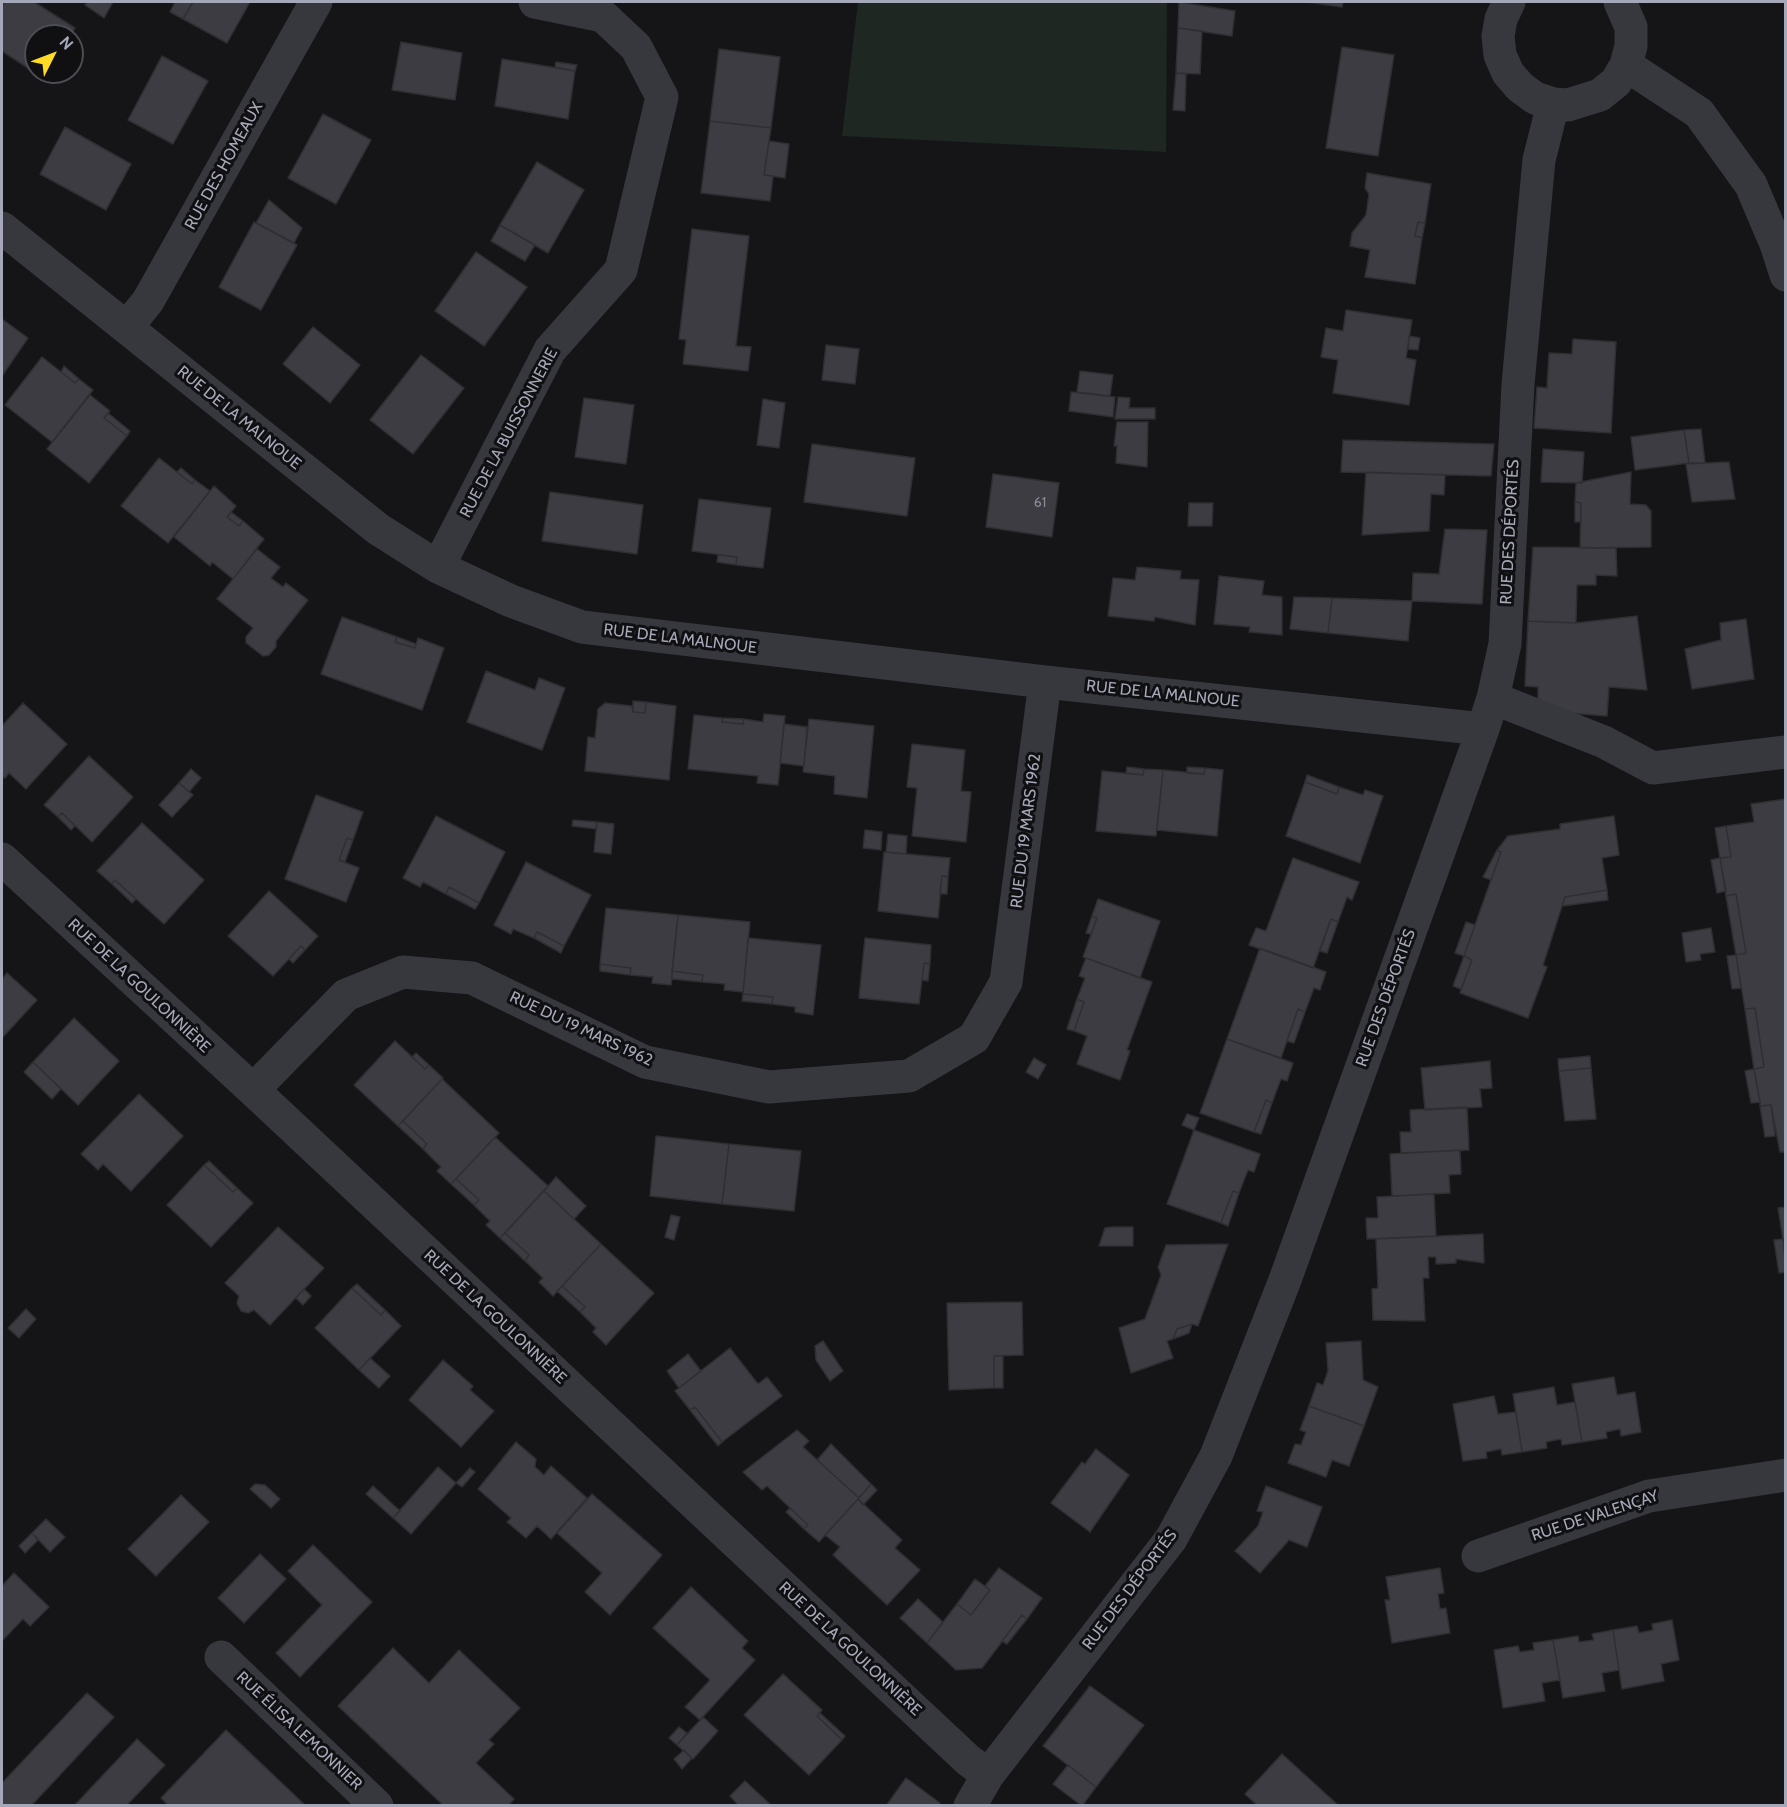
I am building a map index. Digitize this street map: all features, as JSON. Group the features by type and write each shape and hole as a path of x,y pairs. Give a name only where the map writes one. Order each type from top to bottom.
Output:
{"street":[{"name":"RUE DES HOMEAUX","path":"128,327 148,301 316,2"},
{"name":"RUE DE LA BUISSONNERIE","path":"438,567 550,350 621,270 662,97 636,47 603,16 535,2"},
{"path":"1498,7 1500,55 1508,73 1520,87 1535,98 1553,104 1582,103 1600,95 1616,82 1626,65 1631,46 1631,27 1620,2"},
{"path":"1626,65 1699,113 1751,184 1776,244 1785,275"},
{"name":"RUE DES DÉPORTÉS","path":"970,1806 988,1775 1171,1539 1216,1456 1285,1280 1483,729 1493,698 1505,644 1518,384 1539,160 1553,104"},
{"name":"RUE DE LA MALNOUE","path":"2,228 378,530 438,567 510,602 582,627 1045,682 1483,729"},
{"name":"RUE DU 19 MARS 1962","path":"253,1090 346,995 403,972 472,978 645,1062 768,1086 909,1076 974,1038 1006,982 1045,682"},
{"path":"1493,698 1604,742 1653,768 1785,752"},
{"name":"RUE DE LA GOULONNIÈRE","path":"2,859 253,1090 968,1760 988,1775"},
{"name":"RUE DE VALENÇAY","path":"1478,1556 1649,1496 1785,1475"},
{"name":"RUE ÉLISA LEMONNIER","path":"221,1657 377,1806"}],"shaded area":[{"path":"858,2 1167,2 1166,152 842,136"}],"building":[{"path":"4,2 34,2 69,24 24,24 24,65 2,51 2,6"},
{"path":"87,2 113,2 104,18 85,5"},
{"path":"175,2 193,2 183,19 170,12"},
{"path":"193,2 250,2 227,43 183,19"},
{"path":"1179,2 1235,11 1232,36 1178,28"},
{"path":"1307,2 1343,2 1342,7"},
{"path":"1178,28 1202,31 1200,74 1176,73"},
{"path":"401,42 462,53 455,100 392,90"},
{"path":"1342,47 1394,55 1378,156 1326,148"},
{"path":"719,49 780,57 771,128 710,121"},
{"path":"162,56 208,81 173,144 128,120"},
{"path":"502,59 575,71 568,119 495,106"},
{"path":"556,62 577,65 575,71 555,67"},
{"path":"1176,73 1186,74 1185,111 1173,110"},
{"path":"323,114 371,140 336,204 288,178"},
{"path":"710,121 771,128 764,175 773,176 770,201 701,193"},
{"path":"65,127 131,164 106,210 40,174"},
{"path":"769,141 789,144 785,178 764,175"},
{"path":"537,162 584,190 548,253 500,225"},
{"path":"1367,173 1431,184 1425,223 1418,222 1415,236 1422,238 1415,284 1365,277 1370,250 1350,246 1352,233 1366,215 1369,194 1365,188"},
{"path":"269,200 302,228 294,243 256,223"},
{"path":"254,222 297,245 261,310 219,287"},
{"path":"1418,222 1425,223 1422,238 1415,236"},
{"path":"500,225 535,245 525,261 491,241"},
{"path":"692,229 749,236 736,346 751,347 748,371 683,364 686,340 679,339"},
{"path":"476,252 527,287 484,346 435,311"},
{"path":"1346,310 1412,320 1406,358 1416,360 1409,405 1333,393 1338,360 1321,357 1326,328 1343,331"},
{"path":"2,319 28,338 2,376"},
{"path":"313,327 360,365 330,403 283,364"},
{"path":"1409,336 1420,338 1418,350 1408,349"},
{"path":"1573,339 1616,342 1611,433 1534,428 1537,387 1547,388 1549,353 1572,354"},
{"path":"826,345 859,349 855,384 822,380"},
{"path":"421,355 464,388 413,454 370,420"},
{"path":"42,357 75,383 79,379 93,390 52,442 5,405"},
{"path":"64,366 79,379 75,383 61,372"},
{"path":"1080,371 1113,375 1110,396 1077,392"},
{"path":"1071,392 1115,397 1113,417 1069,411"},
{"path":"90,395 110,411 104,418 127,436 89,483 47,449"},
{"path":"1118,397 1130,398 1129,408 1155,408 1155,419 1115,419"},
{"path":"584,398 634,405 626,464 575,457"},
{"path":"763,399 785,403 779,448 757,445"},
{"path":"108,413 130,431 127,436 104,418"},
{"path":"1117,422 1148,422 1147,467 1116,463 1117,446 1114,446"},
{"path":"1701,429 1705,463 1689,463 1684,430"},
{"path":"1684,430 1689,463 1635,470 1631,437"},
{"path":"1343,440 1494,444 1491,476 1341,472"},
{"path":"812,444 915,458 907,516 804,502"},
{"path":"1543,449 1584,452 1582,483 1541,482"},
{"path":"159,458 192,484 195,480 210,491 168,543 121,506"},
{"path":"1729,462 1735,499 1692,502 1686,464"},
{"path":"181,468 195,480 192,484 177,472"},
{"path":"1366,472 1445,475 1444,495 1431,494 1429,531 1362,535"},
{"path":"1631,472 1630,504 1646,505 1651,511 1651,547 1580,548 1581,503 1575,502 1576,483"},
{"path":"993,474 1059,483 1052,537 986,527"},
{"path":"214,486 236,506 227,517 239,526 243,521 264,539 233,579 212,562 210,566 174,537"},
{"path":"550,492 643,505 637,554 542,541"},
{"path":"699,499 771,508 763,568 736,565 737,557 692,551"},
{"path":"1575,502 1581,503 1581,522 1575,522"},
{"path":"1189,503 1213,503 1212,526 1188,526"},
{"path":"231,512 243,521 239,526 227,517"},
{"path":"1445,529 1487,530 1482,604 1412,601 1413,573 1439,574"},
{"path":"1533,547 1616,548 1617,576 1596,575 1596,585 1577,585 1576,623 1528,621"},
{"path":"257,549 280,567 271,578 283,587 286,583 308,600 276,641 276,647 269,655 263,656 246,643 246,637 253,628 217,599"},
{"path":"718,555 737,557 736,565 717,562"},
{"path":"1137,567 1181,571 1180,579 1199,580 1195,625 1155,617 1154,621 1108,616 1113,578 1135,580"},
{"path":"1219,576 1264,581 1262,595 1282,597 1282,635 1249,632 1250,627 1214,624"},
{"path":"1294,597 1332,598 1328,633 1290,629"},
{"path":"1332,598 1412,601 1408,641 1328,633"},
{"path":"1637,616 1647,690 1609,687 1607,716 1543,711 1538,706 1538,687 1525,686 1528,621 1576,623"},
{"path":"342,617 397,637 395,642 415,648 418,638 444,648 422,710 321,674"},
{"path":"1746,619 1754,679 1692,689 1685,649 1721,640 1720,623"},
{"path":"397,637 416,644 415,648 395,642"},
{"path":"486,671 535,690 539,678 565,688 542,750 467,722"},
{"path":"633,701 646,702 645,713 633,712"},
{"path":"646,702 676,706 669,780 585,771 588,737 595,738 598,709 605,703 632,706 633,712 645,713"},
{"path":"23,703 67,744 26,789 9,773 5,778 2,777 2,726"},
{"path":"764,714 785,716 778,785 757,783 758,776 688,769 694,715 722,718 722,722 743,724 744,719 763,722"},
{"path":"722,718 744,719 743,724 722,722"},
{"path":"809,719 874,726 867,798 834,794 835,776 803,772"},
{"path":"784,724 807,727 804,766 780,763"},
{"path":"912,744 965,750 961,791 971,792 966,842 912,836 917,788 907,787"},
{"path":"89,756 133,797 92,842 62,813 58,817 44,805"},
{"path":"1127,767 1144,769 1143,775 1126,773"},
{"path":"1187,767 1205,768 1204,774 1187,773"},
{"path":"1205,768 1223,770 1217,836 1157,830 1163,770 1204,774"},
{"path":"191,769 201,778 189,792 179,783"},
{"path":"1144,769 1163,770 1156,836 1096,831 1102,771 1143,775"},
{"path":"1307,775 1339,787 1337,794 1305,782"},
{"path":"1305,782 1337,794 1339,787 1363,795 1365,790 1383,796 1360,863 1286,836"},
{"path":"179,783 193,795 172,817 159,805"},
{"path":"316,795 363,812 353,840 347,838 339,860 359,868 346,902 285,879"},
{"path":"1786,799 1786,1152 1780,1152 1771,1105 1760,1106 1754,1069 1764,1067 1755,1008 1745,1009 1736,955 1746,953 1736,894 1726,896 1720,858 1731,857 1726,826 1754,822 1751,804"},
{"path":"62,813 75,826 71,830 58,817"},
{"path":"436,816 505,852 479,903 449,887 446,894 423,882 420,887 403,878"},
{"path":"1614,816 1619,855 1602,858 1607,890 1565,897 1543,965 1547,967 1528,1018 1460,993 1472,960 1464,956 1501,852 1497,850 1508,836 1560,829 1560,824"},
{"path":"573,820 597,822 596,829 572,826"},
{"path":"597,822 614,824 611,854 594,852"},
{"path":"142,823 204,880 164,924 115,880 112,884 97,871"},
{"path":"1726,826 1731,857 1720,858 1715,828"},
{"path":"865,830 882,832 881,850 863,848"},
{"path":"888,834 907,836 906,854 886,852"},
{"path":"347,838 353,840 345,862 339,860"},
{"path":"1497,850 1501,852 1491,880 1483,877"},
{"path":"884,852 950,858 948,877 942,876 938,918 878,911"},
{"path":"1293,858 1359,882 1352,900 1347,897 1338,922 1331,919 1313,968 1249,945 1256,928 1266,931"},
{"path":"1720,858 1726,891 1717,893 1711,860"},
{"path":"526,862 591,895 564,946 537,932 534,938 513,929 511,934 494,925"},
{"path":"942,876 948,877 947,894 940,894"},
{"path":"115,880 136,899 132,903 112,884"},
{"path":"449,887 479,903 475,909 446,894"},
{"path":"1607,890 1608,900 1562,906 1565,897"},
{"path":"269,891 318,936 305,950 301,946 273,976 228,936"},
{"path":"1736,894 1746,953 1736,955 1726,896"},
{"path":"1098,899 1160,921 1140,978 1083,957 1097,918 1092,916"},
{"path":"606,908 678,915 671,985 652,983 653,977 630,975 631,968 600,964"},
{"path":"678,915 750,922 743,992 724,990 725,984 702,982 703,975 672,971"},
{"path":"1092,916 1097,918 1091,934 1086,933"},
{"path":"1331,919 1338,922 1327,953 1320,951"},
{"path":"1466,922 1475,925 1464,956 1455,953"},
{"path":"1711,928 1715,952 1700,954 1701,960 1686,962 1682,933"},
{"path":"537,932 564,946 561,953 534,938"},
{"path":"748,938 821,945 813,1015 795,1012 795,1007 772,1004 773,997 743,994"},
{"path":"865,938 931,945 930,964 924,963 919,1004 859,998"},
{"path":"301,946 305,950 293,963 289,959"},
{"path":"1260,948 1326,972 1320,990 1314,988 1305,1012 1298,1009 1281,1058 1227,1039"},
{"path":"1736,955 1741,988 1732,989 1727,956"},
{"path":"1464,956 1472,960 1461,989 1453,986"},
{"path":"1086,958 1152,982 1127,1050 1130,1051 1120,1080 1077,1064 1087,1036 1074,1031 1084,1002 1077,999 1085,978 1079,976"},
{"path":"924,963 930,964 928,981 922,980"},
{"path":"600,964 631,968 630,975 600,971"},
{"path":"672,971 703,975 702,982 672,979"},
{"path":"7,973 37,1000 2,1038 2,979"},
{"path":"743,994 773,997 772,1004 742,1001"},
{"path":"1077,999 1084,1002 1074,1031 1067,1029"},
{"path":"1755,1008 1764,1067 1754,1069 1745,1009"},
{"path":"1298,1009 1305,1012 1294,1043 1287,1041"},
{"path":"74,1018 119,1061 78,1105 33,1062"},
{"path":"1227,1039 1293,1063 1287,1081 1281,1079 1272,1103 1266,1100 1254,1132 1200,1113"},
{"path":"395,1041 425,1069 429,1065 443,1078 398,1126 354,1085"},
{"path":"416,1053 429,1065 425,1069 412,1057"},
{"path":"1590,1056 1591,1068 1559,1071 1558,1059"},
{"path":"1034,1058 1046,1065 1038,1079 1026,1072"},
{"path":"1490,1061 1492,1088 1480,1089 1482,1107 1425,1110 1421,1068"},
{"path":"33,1062 61,1089 52,1099 24,1072"},
{"path":"1591,1068 1596,1119 1565,1121 1559,1071"},
{"path":"1754,1069 1760,1102 1751,1103 1745,1071"},
{"path":"442,1079 499,1133 451,1184 437,1171 441,1167 423,1149 427,1144 403,1121"},
{"path":"139,1094 183,1136 131,1191 103,1164 98,1170 81,1154"},
{"path":"1266,1100 1272,1103 1261,1134 1254,1132"},
{"path":"1771,1105 1775,1136 1765,1137 1760,1106"},
{"path":"1467,1107 1469,1150 1401,1153 1400,1132 1411,1132 1410,1110"},
{"path":"1187,1114 1199,1118 1194,1130 1182,1125"},
{"path":"403,1121 427,1144 423,1149 398,1126"},
{"path":"1194,1130 1260,1154 1254,1172 1248,1170 1239,1193 1233,1191 1221,1223 1167,1204"},
{"path":"656,1136 729,1144 722,1204 650,1196"},
{"path":"495,1137 548,1186 500,1238 486,1225 490,1221 474,1205 479,1200 456,1179"},
{"path":"729,1144 801,1151 794,1211 722,1204"},
{"path":"1460,1150 1461,1174 1449,1175 1450,1193 1392,1196 1390,1154"},
{"path":"209,1161 237,1188 233,1192 204,1165"},
{"path":"204,1165 233,1192 237,1188 253,1203 211,1247 167,1205"},
{"path":"556,1177 586,1206 574,1219 544,1191"},
{"path":"456,1179 479,1200 474,1205 451,1184"},
{"path":"544,1191 601,1244 553,1296 539,1282 543,1278 525,1261 529,1255 505,1233"},
{"path":"1233,1191 1239,1193 1228,1226 1221,1223"},
{"path":"1434,1194 1436,1236 1367,1239 1366,1218 1378,1218 1377,1197"},
{"path":"1786,1207 1786,1238 1783,1239 1778,1208"},
{"path":"671,1215 680,1217 674,1240 665,1237"},
{"path":"278,1227 324,1268 270,1325 254,1310 248,1313 241,1311 237,1303 239,1296 225,1283"},
{"path":"1133,1227 1133,1246 1099,1246 1105,1228"},
{"path":"505,1233 529,1255 525,1261 500,1238"},
{"path":"1483,1234 1484,1263 1456,1259 1456,1263 1436,1264 1436,1257 1428,1257 1429,1278 1423,1278 1425,1321 1373,1320 1372,1289 1378,1288 1376,1239"},
{"path":"1783,1239 1786,1272 1779,1273 1774,1240"},
{"path":"601,1244 654,1293 606,1345 593,1332 596,1328 580,1312 585,1307 562,1286"},
{"path":"1228,1244 1198,1326 1192,1324 1177,1329 1173,1339 1167,1341 1173,1358 1131,1373 1119,1328 1145,1319 1161,1275 1158,1267 1166,1245"},
{"path":"357,1284 385,1310 381,1315 352,1288"},
{"path":"562,1286 585,1307 580,1312 557,1291"},
{"path":"352,1288 381,1315 385,1310 401,1326 359,1370 315,1328"},
{"path":"304,1289 311,1296 303,1305 296,1298"},
{"path":"1022,1302 1023,1355 994,1356 994,1388 949,1390 947,1303"},
{"path":"26,1309 36,1319 19,1338 8,1328"},
{"path":"1192,1324 1189,1333 1173,1339 1177,1329"},
{"path":"823,1341 843,1371 830,1381 816,1360 815,1346"},
{"path":"1361,1341 1363,1380 1378,1387 1364,1426 1309,1406 1317,1383 1323,1385 1328,1371 1326,1343"},
{"path":"730,1348 758,1384 767,1377 782,1396 722,1442 695,1407 690,1410 675,1391"},
{"path":"688,1354 701,1371 679,1388 667,1371"},
{"path":"994,1356 1003,1356 1003,1388 994,1388"},
{"path":"370,1358 390,1376 379,1388 359,1370"},
{"path":"443,1360 473,1386 470,1390 494,1411 461,1447 409,1400"},
{"path":"1614,1377 1617,1395 1635,1392 1641,1432 1621,1436 1620,1429 1606,1432 1607,1438 1582,1442 1572,1384"},
{"path":"1554,1387 1557,1405 1575,1402 1582,1442 1562,1445 1561,1439 1546,1442 1547,1448 1522,1452 1513,1394"},
{"path":"1494,1396 1498,1414 1516,1412 1522,1452 1502,1455 1501,1449 1486,1452 1487,1458 1463,1461 1453,1404"},
{"path":"1309,1406 1364,1426 1349,1466 1332,1460 1326,1477 1288,1463 1295,1444 1301,1445 1306,1432 1300,1430"},
{"path":"695,1407 722,1442 718,1446 690,1410"},
{"path":"797,1430 809,1441 803,1447 859,1498 819,1542 804,1529 808,1525 767,1486 762,1490 743,1472"},
{"path":"516,1442 536,1459 535,1467 544,1475 551,1466 587,1498 551,1539 537,1526 526,1538 507,1522 511,1518 478,1489"},
{"path":"831,1444 871,1484 859,1498 817,1460"},
{"path":"1096,1449 1129,1475 1090,1532 1051,1503 1082,1462 1085,1464"},
{"path":"438,1467 456,1483 411,1534 393,1518"},
{"path":"470,1468 475,1472 462,1487 456,1483"},
{"path":"255,1484 265,1485 280,1499 271,1508 250,1489"},
{"path":"871,1484 877,1490 863,1505 858,1499"},
{"path":"373,1486 400,1511 393,1518 366,1494"},
{"path":"1266,1486 1322,1507 1307,1547 1289,1540 1260,1573 1235,1551 1258,1526 1263,1512 1257,1511"},
{"path":"592,1494 662,1555 610,1615 585,1592 602,1573 557,1533"},
{"path":"181,1495 209,1522 156,1576 128,1549"},
{"path":"858,1499 902,1540 895,1548 920,1570 887,1605 833,1555 840,1547 825,1535"},
{"path":"790,1508 808,1525 804,1529 786,1512"},
{"path":"46,1519 65,1537 50,1552 32,1533"},
{"path":"32,1533 38,1540 25,1553 19,1546"},
{"path":"313,1545 372,1602 300,1677 276,1653 322,1605 288,1571"},
{"path":"260,1554 286,1579 244,1623 218,1598"},
{"path":"999,1568 1042,1598 1027,1619 1022,1615 982,1668 956,1670 927,1643 957,1604 971,1615 990,1590 985,1586"},
{"path":"1440,1568 1444,1593 1438,1594 1440,1609 1446,1608 1450,1633 1392,1643 1385,1600 1390,1600 1386,1577"},
{"path":"14,1573 49,1607 30,1626 23,1619 2,1641 2,1586"},
{"path":"975,1579 990,1590 971,1615 957,1604"},
{"path":"691,1587 748,1641 742,1648 755,1660 700,1720 685,1707 710,1680 653,1628"},
{"path":"918,1599 943,1622 927,1643 900,1618"},
{"path":"1022,1615 1027,1619 1007,1644 1002,1641"},
{"path":"1672,1620 1679,1660 1661,1664 1664,1681 1622,1689 1613,1630 1637,1626 1639,1633 1653,1630 1652,1624"},
{"path":"1613,1630 1619,1670 1602,1673 1605,1691 1563,1698 1553,1640 1578,1636 1579,1642 1594,1640 1592,1634"},
{"path":"1553,1640 1560,1680 1542,1683 1545,1701 1503,1708 1494,1650 1518,1646 1520,1652 1534,1650 1533,1643"},
{"path":"393,1648 429,1683 459,1650 520,1708 489,1740 494,1744 476,1763 514,1799 508,1806 444,1806 338,1706"},
{"path":"783,1674 822,1710 817,1716 842,1740 809,1775 744,1715"},
{"path":"1090,1686 1144,1725 1096,1787 1043,1746"},
{"path":"87,1693 114,1717 31,1806 2,1806 2,1783"},
{"path":"820,1713 845,1736 842,1740 817,1716"},
{"path":"703,1717 718,1731 693,1759 677,1745"},
{"path":"679,1727 687,1733 677,1745 669,1738"},
{"path":"226,1730 306,1806 169,1806 161,1798"},
{"path":"137,1739 165,1765 126,1806 74,1806"},
{"path":"684,1750 692,1758 682,1769 674,1759"},
{"path":"1282,1754 1339,1806 1258,1806 1245,1794"},
{"path":"1068,1765 1096,1787 1082,1806 1053,1784"},
{"path":"906,1778 940,1803 938,1806 886,1806"},
{"path":"745,1781 772,1806 739,1806 730,1796"}]}
